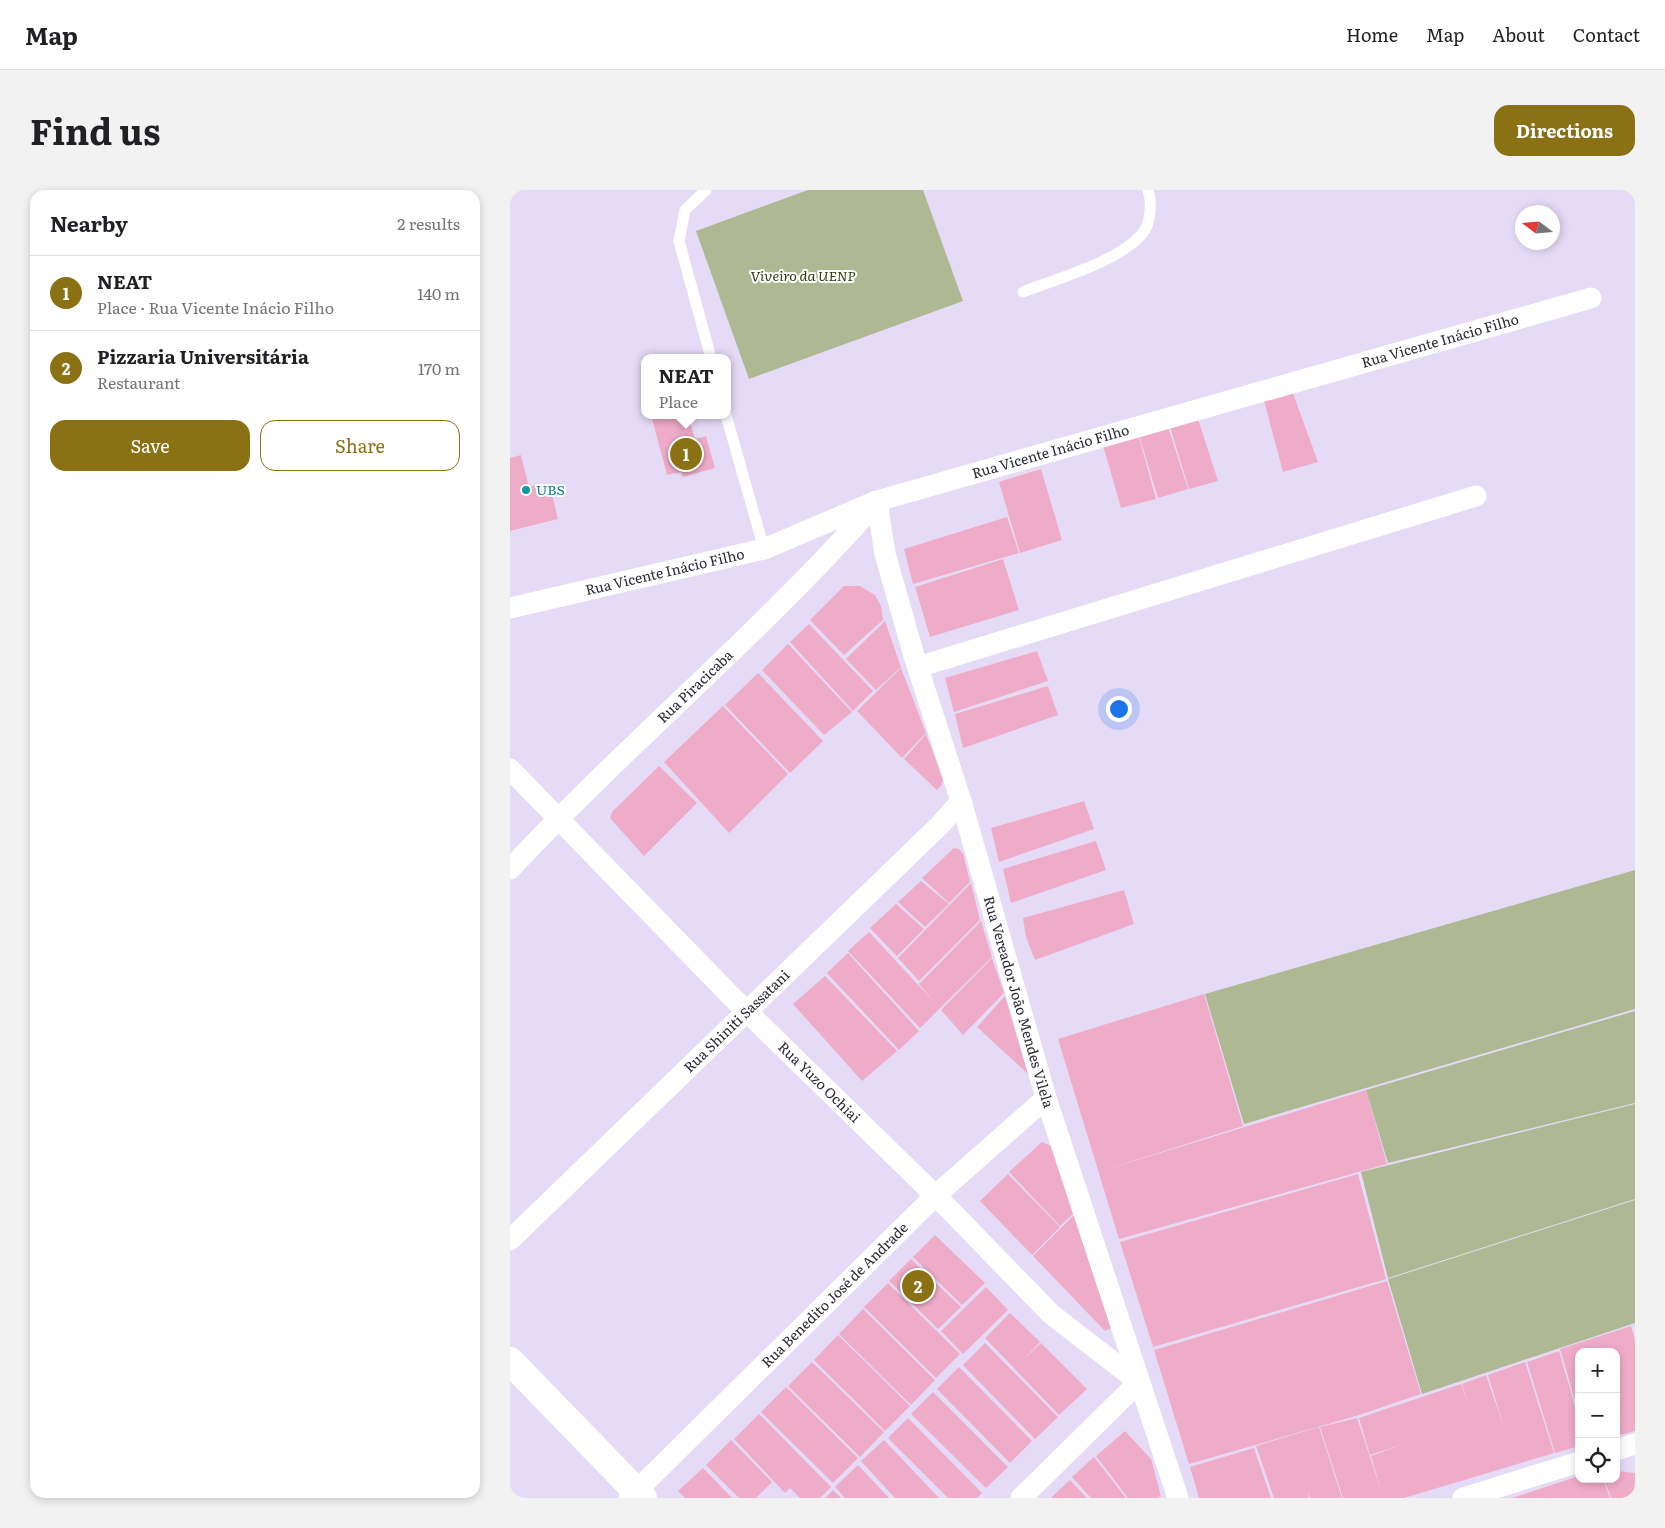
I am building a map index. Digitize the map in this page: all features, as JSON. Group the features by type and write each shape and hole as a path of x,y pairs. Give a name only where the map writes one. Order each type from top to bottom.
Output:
{"street":[{"name":"Rua Vicente Inácio Filho","path":"510,608 764,549 877,501 1592,298"},
{"path":"917,663 1476,496"},
{"path":"917,663 1433,500"},
{"name":"Rua Vereador João Mendes Vilela","path":"877,501 885,554 961,801 1046,1098 1178,1498"},
{"name":"Rua Piracicaba","path":"510,869 558,818 822,564 877,501"},
{"name":"Rua Yuzo Ochiai","path":"510,769 747,1010 1051,1314 1139,1382"},
{"name":"Rua Shiniti Sassatani","path":"510,1240 940,825 961,801"},
{"name":"Rua Benedito José de Andrade","path":"636,1496 935,1196 1046,1098"},
{"path":"510,1361 636,1496"},
{"path":"1022,1498 1139,1382"},
{"path":"1620,1449 1635,1444"},
{"path":"1463,1498 1575,1463"}],"lane":[{"path":"706,190 685,210 679,241 709,354"},
{"path":"1023,292 1122,252 1144,233 1149,219 1148,190"},
{"path":"727,419 764,549"}],"green space":[{"name":"Viveiro da UENP","path":"808,190 923,190 963,301 749,379 696,231"},
{"path":"1635,870 1635,1009 1244,1124 1205,994"},
{"path":"1635,1011 1635,1103 1388,1163 1366,1090"},
{"path":"1635,1104 1635,1199 1388,1278 1361,1172"},
{"path":"1635,1200 1635,1323 1422,1394 1388,1279"}],"building":[{"path":"1291,388 1318,462 1283,472 1263,397"},
{"path":"652,419 689,419 695,439 706,436 715,468 683,477 681,472 667,475"},
{"path":"1198,419 1218,481 1189,489 1170,427"},
{"path":"1168,427 1188,489 1158,498 1139,435"},
{"path":"1138,434 1156,499 1121,508 1103,445"},
{"name":"UBS","path":"521,455 529,487 540,484 543,496 552,494 558,519 510,531 510,458"},
{"path":"1041,469 1062,540 1020,553 999,482"},
{"path":"1007,517 1019,553 913,584 904,549"},
{"path":"1003,559 1019,610 930,637 915,587"},
{"path":"844,586 860,586 875,595 881,606 883,620 844,655 810,620"},
{"path":"885,621 901,667 876,690 846,659"},
{"path":"809,624 873,691 853,711 790,642"},
{"path":"788,644 852,712 824,735 762,670"},
{"path":"1037,651 1048,681 954,712 945,678"},
{"path":"901,668 926,733 902,758 857,711"},
{"path":"758,673 823,741 790,773 725,705"},
{"path":"1048,686 1058,715 963,748 955,714"},
{"path":"723,706 788,774 729,833 664,762"},
{"path":"926,734 943,779 941,786 937,790 904,759"},
{"path":"659,766 697,803 644,856 610,818 612,812"},
{"path":"1084,801 1094,829 999,862 991,828"},
{"path":"1096,841 1106,870 1011,903 1003,869"},
{"path":"954,848 959,849 963,854 970,882 949,903 922,878"},
{"path":"921,881 949,904 925,927 898,902"},
{"path":"971,883 980,920 919,981 898,958"},
{"path":"1124,890 1134,924 1035,960 1026,937 1023,918"},
{"path":"896,904 924,929 897,956 870,928"},
{"path":"981,921 992,957 920,1028 848,951 869,932 934,1002 919,984"},
{"path":"848,953 919,1031 899,1050 827,973"},
{"path":"992,958 1004,993 963,1035 941,1010"},
{"path":"825,976 897,1051 862,1081 793,1004"},
{"path":"1204,994 1243,1126 1101,1171 1366,1090 1387,1164 1119,1239 1058,1039"},
{"path":"1005,996 1016,1034 1028,1074 977,1027"},
{"path":"1042,1142 1051,1146 1073,1214 1060,1226 1009,1172"},
{"path":"1008,1174 1060,1227 1032,1255 980,1201"},
{"path":"1358,1174 1386,1279 1153,1347 1120,1242"},
{"path":"1074,1215 1111,1328 1105,1331 1033,1256"},
{"path":"935,1235 985,1283 962,1305 913,1257"},
{"path":"911,1259 961,1307 938,1329 889,1281"},
{"path":"1387,1281 1421,1394 1356,1416 1189,1464 1154,1350"},
{"path":"888,1283 960,1354 936,1378 864,1307"},
{"path":"986,1287 1008,1310 963,1354 941,1331"},
{"path":"863,1309 935,1380 911,1405 839,1334"},
{"path":"1010,1313 1040,1342 1023,1360 1041,1343 1087,1389 1059,1415 985,1338"},
{"path":"1631,1326 1635,1340 1635,1431 1620,1435 1620,1348 1575,1348 1575,1401 1560,1349"},
{"path":"838,1335 910,1406 885,1431 814,1360"},
{"path":"985,1343 1058,1417 1035,1439 963,1365"},
{"path":"1559,1351 1575,1406 1575,1447 1555,1453 1527,1362"},
{"path":"812,1362 884,1432 860,1457 788,1386"},
{"path":"1525,1362 1554,1453 1404,1498 1343,1498 1320,1427 1357,1418 1382,1493 1371,1456 1401,1445 1370,1455 1359,1418 1461,1384 1468,1403 1462,1384 1486,1375 1505,1430 1488,1375"},
{"path":"959,1367 1032,1441 1010,1463 937,1389"},
{"path":"786,1387 858,1458 833,1483 761,1412"},
{"path":"933,1392 1008,1467 986,1488 911,1414"},
{"path":"759,1414 831,1487 820,1498 800,1498 790,1488 785,1493 734,1439"},
{"path":"908,1418 982,1493 977,1498 948,1498 888,1438"},
{"path":"1319,1427 1342,1498 1310,1498 1308,1491 1309,1498 1274,1498 1256,1446"},
{"path":"1125,1431 1151,1459 1161,1496 1157,1498 1128,1498 1096,1456"},
{"path":"731,1440 772,1482 756,1498 739,1498 706,1465"},
{"path":"884,1440 939,1498 895,1498 861,1461"},
{"path":"1254,1448 1271,1498 1199,1498 1190,1467"},
{"path":"1094,1457 1126,1498 1091,1498 1072,1477"},
{"path":"858,1465 889,1498 845,1498 835,1487"},
{"path":"703,1468 732,1498 685,1498 678,1491"},
{"path":"1620,1471 1635,1473 1635,1498 1611,1498 1605,1483 1620,1483"},
{"path":"1575,1477 1575,1483 1586,1483 1591,1498 1512,1498"},
{"path":"1070,1480 1087,1498 1051,1498 1058,1491"},
{"path":"1586,1483 1604,1483 1610,1498 1591,1498"},
{"path":"833,1490 841,1498 825,1498"}],"place":[{"name":"NEAT","path":"686,454"},
{"name":"UBS","path":"526,490"},
{"name":"Pizzaria Universitária","path":"918,1286"}]}
